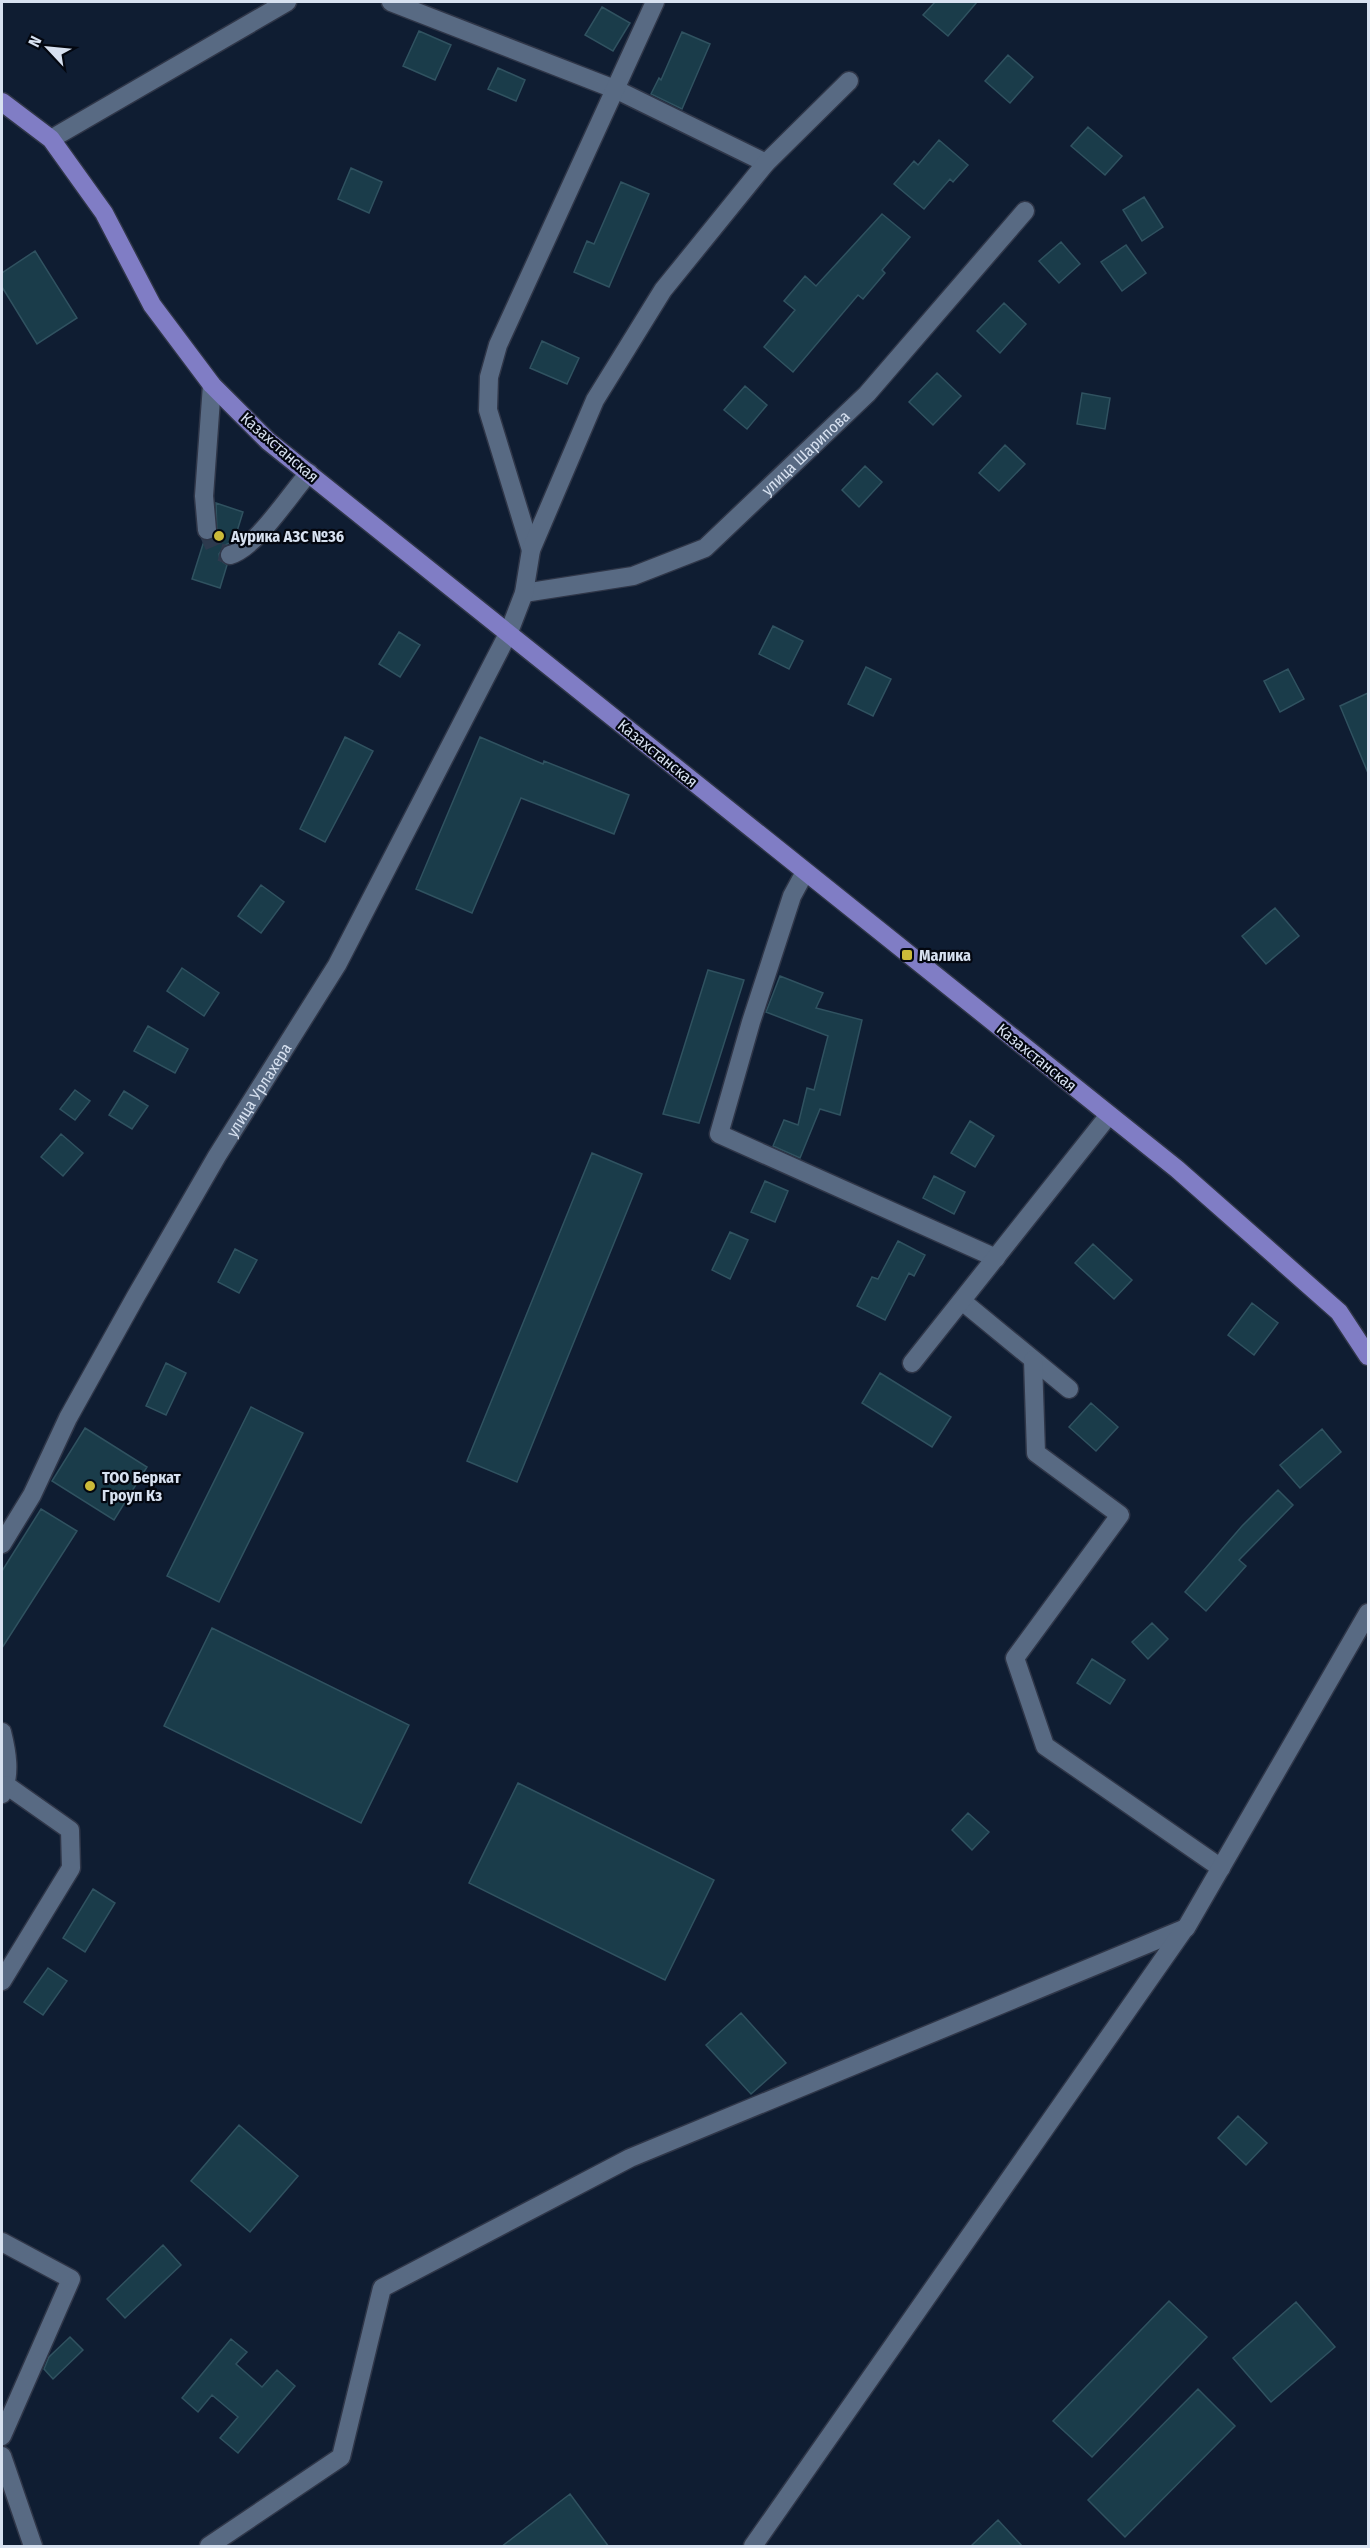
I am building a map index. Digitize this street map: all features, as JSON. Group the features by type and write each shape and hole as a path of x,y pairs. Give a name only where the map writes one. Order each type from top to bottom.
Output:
{"main road":[{"name":"Казахстанская","path":"2,102 51,139 104,213 152,305 212,385 268,441 1177,1168 1339,1312 1368,1356"}],"street":[{"path":"51,139 287,2"},
{"path":"391,2 617,90 766,163"},
{"path":"531,550 488,410 489,377 498,345 656,2"},
{"path":"509,632 524,593 531,550 595,400 663,290 766,163 849,81"},
{"name":"улица Шарипова","path":"524,593 633,576 705,548 867,394 1025,211"},
{"path":"207,530 204,496 212,385"},
{"path":"230,555 239,552 262,529 309,473"},
{"name":"улица Урлахера","path":"2,1544 32,1495 68,1418 217,1156 337,965 509,632"},
{"path":"806,872 792,896 751,1022 719,1134 996,1258"},
{"path":"912,1364 1109,1115"},
{"path":"962,1301 1069,1389"},
{"path":"1033,1360 1036,1453 1120,1515 1015,1658 1045,1746 1221,1868"},
{"path":"753,2547 1186,1928 1368,1613"},
{"path":"2,1732 8,1753 4,1789 70,1830 71,1868 2,1981"},
{"path":"208,2547 341,2457 382,2288 630,2158 1186,1928"},
{"path":"2,2242 71,2279 2,2436"},
{"path":"2,2456 33,2547"}],"building":[{"path":"935,2 977,2 948,36 923,15"},
{"path":"602,7 630,23 613,51 585,35"},
{"path":"419,31 451,45 435,80 403,66"},
{"path":"682,32 710,44 682,109 651,94 659,78 661,80"},
{"path":"1008,55 1033,77 1010,103 985,81"},
{"path":"498,68 525,80 516,101 488,89"},
{"path":"1088,127 1122,156 1105,175 1071,146"},
{"path":"939,140 968,165 953,182 950,179 924,209 894,184 914,161 918,165"},
{"path":"351,168 382,182 369,213 338,199"},
{"path":"621,182 649,194 609,287 574,272 587,241 594,244"},
{"path":"1144,197 1163,227 1142,241 1123,210"},
{"path":"882,214 910,237 882,270 885,273 863,299 858,295 793,372 764,347 795,310 784,301 805,276 816,286"},
{"path":"1061,242 1080,264 1059,283 1039,261"},
{"path":"1126,245 1146,273 1122,291 1101,262"},
{"path":"35,251 77,318 37,344 2,287 2,273"},
{"path":"1004,303 1026,324 1000,353 977,331"},
{"path":"542,341 579,358 567,384 530,368"},
{"path":"937,373 961,396 933,425 909,402"},
{"path":"745,386 767,405 747,429 724,410"},
{"path":"1082,393 1110,398 1105,429 1077,424"},
{"path":"1005,445 1025,464 999,491 979,473"},
{"path":"865,466 882,482 859,507 842,490"},
{"path":"216,503 243,512 234,541 225,545 219,554 220,560 227,565 220,588 192,579 204,541 213,539 217,534"},
{"path":"773,626 803,641 789,669 759,654"},
{"path":"399,632 420,645 400,677 379,664"},
{"path":"866,667 891,679 873,716 848,704"},
{"path":"1288,669 1304,699 1280,712 1264,681"},
{"path":"1368,693 1368,773 1340,706"},
{"path":"345,737 373,751 325,842 300,829"},
{"path":"480,737 543,764 544,761 629,795 614,834 521,798 472,913 416,889"},
{"path":"261,885 284,902 261,933 238,916"},
{"path":"1275,908 1299,936 1266,964 1242,936"},
{"path":"182,968 219,993 204,1016 167,991"},
{"path":"708,970 744,980 699,1123 663,1114"},
{"path":"780,976 823,993 816,1008 862,1020 840,1115 820,1109 800,1158 773,1146 784,1120 798,1125 807,1088 814,1090 828,1036 766,1012"},
{"path":"148,1026 188,1049 175,1073 134,1051"},
{"path":"75,1090 90,1101 75,1120 60,1109"},
{"path":"124,1091 148,1106 132,1129 109,1115"},
{"path":"970,1121 994,1136 975,1167 951,1153"},
{"path":"61,1134 83,1153 63,1176 41,1157"},
{"path":"592,1153 642,1174 517,1482 467,1461"},
{"path":"934,1176 965,1192 954,1214 923,1198"},
{"path":"765,1181 788,1191 775,1222 751,1212"},
{"path":"730,1232 748,1240 730,1279 712,1270"},
{"path":"898,1241 925,1255 914,1276 909,1273 885,1320 857,1306 872,1277 878,1279"},
{"path":"1093,1244 1132,1280 1114,1299 1075,1263"},
{"path":"235,1249 257,1260 239,1293 218,1282"},
{"path":"1252,1303 1278,1323 1254,1355 1228,1335"},
{"path":"166,1363 186,1373 166,1415 146,1406"},
{"path":"880,1373 951,1417 932,1447 862,1403"},
{"path":"1091,1403 1118,1427 1096,1451 1069,1427"},
{"path":"251,1407 303,1433 219,1602 167,1576"},
{"path":"85,1428 147,1467 114,1520 52,1481"},
{"path":"1322,1429 1341,1452 1300,1488 1280,1465"},
{"path":"1278,1490 1293,1505 1239,1560 1246,1566 1206,1611 1185,1592 1242,1526"},
{"path":"41,1509 77,1531 2,1648 2,1571"},
{"path":"1152,1623 1168,1639 1148,1659 1132,1642"},
{"path":"212,1628 409,1725 361,1823 164,1726"},
{"path":"1092,1659 1125,1680 1110,1704 1077,1683"},
{"path":"518,1783 714,1880 665,1980 469,1883"},
{"path":"968,1813 989,1832 972,1850 952,1830"},
{"path":"93,1889 115,1903 85,1952 63,1938"},
{"path":"48,1968 67,1981 43,2015 24,2002"},
{"path":"741,2013 786,2063 751,2094 706,2045"},
{"path":"1238,2116 1267,2143 1246,2165 1218,2138"},
{"path":"239,2125 298,2176 250,2232 191,2181"},
{"path":"163,2245 181,2265 125,2318 107,2299"},
{"path":"1169,2301 1207,2337 1092,2457 1053,2421"},
{"path":"1296,2302 1335,2347 1271,2402 1233,2358"},
{"path":"70,2337 83,2350 53,2379 44,2369 49,2357"},
{"path":"231,2339 247,2352 236,2364 262,2387 277,2370 295,2386 238,2453 220,2438 238,2417 212,2395 198,2412 182,2398"},
{"path":"1198,2389 1235,2426 1125,2537 1088,2500"},
{"path":"570,2494 609,2547 501,2547"},
{"path":"998,2520 1023,2547 970,2547"}],"tunnel":[{"path":"207,530 216,551 230,555"}],"place":[{"name":"Аурика АЗС №36","path":"219,536"},
{"name":"Малика","path":"907,955"},
{"name":"ТОО Беркат Гроуп Кз","path":"90,1486"}]}
